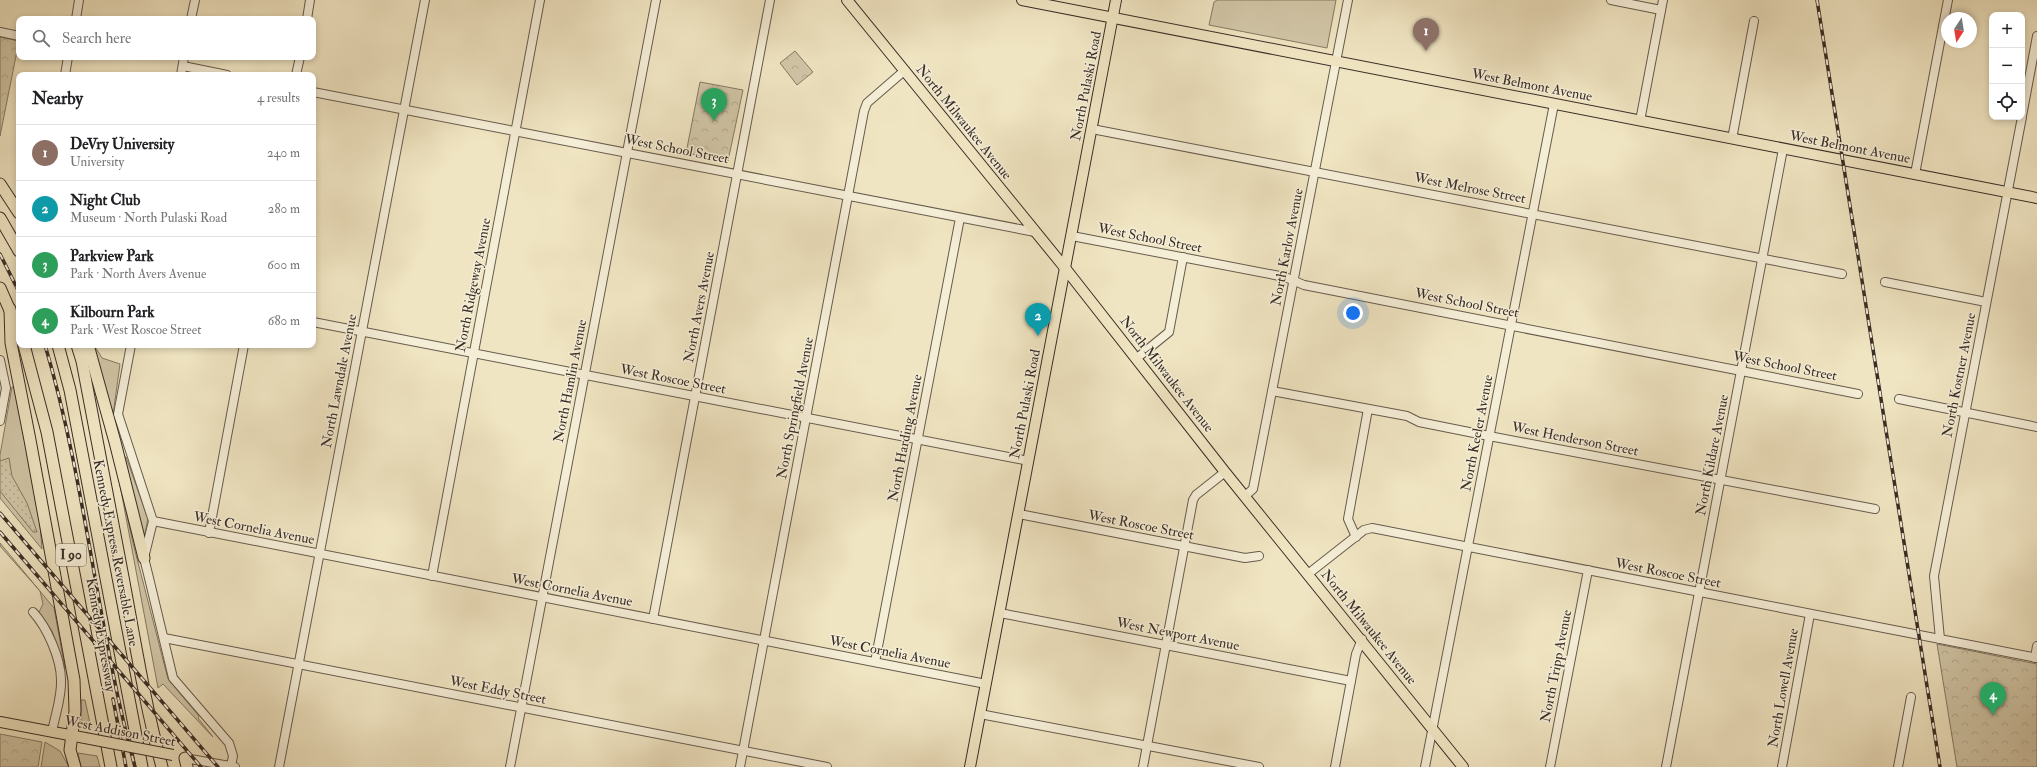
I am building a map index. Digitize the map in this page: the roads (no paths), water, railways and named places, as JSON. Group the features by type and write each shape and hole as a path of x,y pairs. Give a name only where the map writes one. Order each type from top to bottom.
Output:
{"highway":[{"path":"0,184 16,208"},
{"path":"0,218 16,246"},
{"path":"0,288 16,324"},
{"path":"10,309 11,343 32,448 74,680 75,711 71,759 75,767"},
{"name":"Kennedy Expressway","path":"25,348 38,392 47,432 111,767"},
{"name":"Kennedy Express Reversable Lane","path":"59,348 70,390 142,767"},
{"path":"78,348 82,361 108,494 138,657 154,736 162,767"},
{"path":"89,348 115,442 144,558"}],"main road":[{"name":"North Milwaukee Avenue","path":"847,0 1065,268 1225,472 1362,639 1463,767"},
{"name":"West Belmont Avenue","path":"1022,0 2037,198"},
{"name":"North Pulaski Road","path":"970,767 1116,0"},
{"name":"West Addison Street","path":"0,722 173,755 186,762"}],"street":[{"path":"76,16 79,0"},
{"path":"192,16 195,0"},
{"path":"307,16 310,0"},
{"name":"North Lawndale Avenue","path":"279,767 425,0"},
{"name":"North Ridgeway Avenue","path":"432,576 540,0"},
{"name":"North Hamlin Avenue","path":"510,767 656,0"},
{"name":"North Avers Avenue","path":"653,619 770,0"},
{"name":"North Karlov Avenue","path":"1245,496 1253,489 1348,0"},
{"path":"1611,0 1661,10"},
{"path":"1640,121 1663,0"},
{"path":"1915,174 1948,0"},
{"path":"1732,138 1754,21"},
{"path":"0,32 16,35"},
{"name":"North Kostner Avenue","path":"2025,100 2037,36"},
{"path":"66,72 68,60"},
{"path":"182,72 184,60"},
{"path":"297,72 299,60"},
{"path":"183,66 212,72"},
{"name":"North Springfield Avenue","path":"740,767 865,107 904,71"},
{"name":"West School Street","path":"316,93 1035,232"},
{"name":"North Keeler Avenue","path":"1425,767 1554,104"},
{"name":"North Kostner Avenue","path":"1940,639 1933,579 2021,120"},
{"name":"West Melrose Street","path":"1092,129 1842,274"},
{"name":"North Kildare Avenue","path":"1666,767 1783,148"},
{"name":"North Harding Avenue","path":"875,662 960,218"},
{"name":"West School Street","path":"1072,236 1285,277 1304,285 1858,394"},
{"path":"1137,358 1169,332 1183,257"},
{"path":"1885,282 1986,302"},
{"name":"West Roscoe Street","path":"316,323 1028,461"},
{"path":"130,348 118,414 153,521 144,558 173,678 228,743 233,756 233,767"},
{"path":"209,533 243,348"},
{"path":"0,360 6,388 0,421"},
{"name":"West Henderson Street","path":"1272,391 1368,409 1489,436 1875,509"},
{"path":"1899,400 2037,427"},
{"path":"1356,537 1348,519 1368,409"},
{"path":"1143,767 1193,500 1196,495 1225,472"},
{"name":"West Roscoe Street","path":"1019,514 1246,558 1259,556"},
{"name":"West Cornelia Avenue","path":"153,521 986,684"},
{"name":"West Roscoe Street","path":"1308,574 1364,530 1372,528 2036,658"},
{"name":"North Tripp Avenue","path":"1550,767 1588,570"},
{"path":"33,612 44,625 61,674 61,689 52,732"},
{"name":"West Newport Avenue","path":"1000,613 1351,681"},
{"name":"North Lowell Avenue","path":"1782,767 1810,614"},
{"name":"West Eddy Street","path":"164,638 827,767"},
{"path":"1335,767 1356,654 1362,639"},
{"path":"2036,658 2037,646"},
{"path":"1898,767 1911,697"},
{"path":"980,714 1259,767"},
{"name":"West Addison Street","path":"186,762 233,767"}],"railway":[{"path":"1817,0 1940,767"},
{"path":"0,254 16,286"},
{"path":"46,348 71,450 111,662 135,767"},
{"path":"0,513 218,767"},
{"path":"0,532 201,767"},
{"path":"113,699 126,767"}],"place":[{"name":"DeVry University","path":"1426,51"},
{"name":"Parkview Park","path":"714,121"},
{"name":"Night Club","path":"1038,336"},
{"name":"Kilbourn Park","path":"1993,715"}]}
